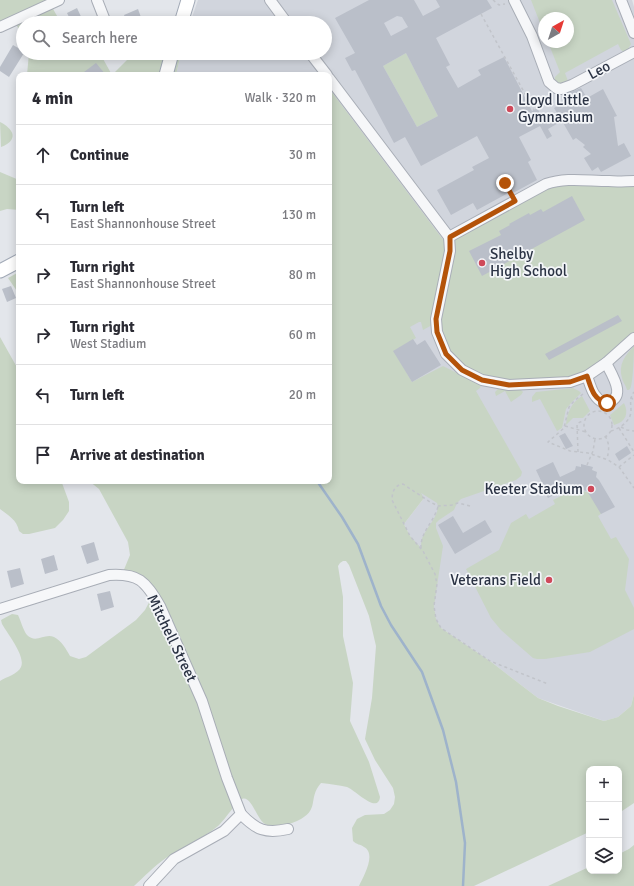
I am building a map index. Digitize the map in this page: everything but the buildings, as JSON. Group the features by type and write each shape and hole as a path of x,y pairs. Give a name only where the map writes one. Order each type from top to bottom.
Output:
{"main road":[{"path":"183,16 188,0"},
{"path":"167,72 170,60"},
{"path":"0,271 16,263"}],"street":[{"path":"25,16 58,0"},
{"path":"97,0 103,16"},
{"path":"270,0 282,16"},
{"path":"621,0 634,33"},
{"name":"Leo","path":"509,2 532,36 549,82 556,88 564,88 634,52"},
{"path":"0,28 16,20"},
{"path":"315,60 324,72"},
{"path":"332,82 450,237 450,251 436,319 437,332 446,354 462,370 482,380 509,385 570,382 587,376 606,363 634,338"},
{"path":"450,237 546,184 567,179 634,181"},
{"path":"587,376 597,399 607,403 615,397 618,388 606,363"},
{"name":"Mitchell Street","path":"0,609 109,575 122,574 132,576 144,582 160,606 202,701 227,778 241,814 258,828 269,832 288,829"},
{"path":"149,886 174,858 224,831 241,814"}],"path":[{"path":"493,0 499,5 509,2"},
{"path":"482,14 534,110"},
{"path":"505,183 515,201"},
{"path":"591,388 574,401 569,407 565,426 548,442 570,451 591,454 607,459 619,467 634,488"},
{"path":"565,426 586,432 595,438 605,436 619,427 630,416 631,397 634,392"},
{"path":"631,397 634,401"},
{"path":"586,432 585,421 588,416 596,411 605,413 608,416 612,423 610,432"},
{"path":"578,452 576,429 578,423 585,421"},
{"path":"619,427 634,431"},
{"path":"619,427 634,452"},
{"path":"605,436 608,442 609,450 607,459"},
{"path":"587,465 593,451 595,438"},
{"path":"619,467 634,455"},
{"path":"470,506 458,503 438,506 402,484 398,484 392,494 392,500 410,536 421,549 435,574 437,584 434,606 436,619 441,628 490,661 548,684"},
{"path":"421,549 423,537 436,514 438,506"}],"shaded area":[{"name":"Shelby High School","path":"198,0 632,0 634,7 634,694 631,706 618,717 604,721 538,698 490,661 441,628 436,619 434,606 410,536 404,524 424,498 332,452 332,72 177,72 179,60 332,60 332,16 192,16"}],"green space":[{"path":"0,0 48,0 57,16 16,16 16,24 14,21 0,27"},
{"path":"531,0 612,0 631,44 624,52 618,44 565,73 568,81 560,85 554,81 555,77 560,72 550,48 574,48 574,12 538,12 538,18"},
{"path":"406,53 438,116 417,127 383,66"},
{"path":"28,60 104,60 110,72 27,72"},
{"path":"127,60 179,60 177,72 115,72"},
{"path":"332,92 444,241 445,254 434,302 432,325 423,330 421,322 419,322 410,327 416,338 394,351 412,382 443,366 481,385 476,391 522,472 521,476 516,480 461,499 457,503 454,510 436,523 436,528 443,546 434,606 436,619 441,628 490,661 538,698 558,706 604,721 618,717 631,706 634,694 634,803 622,811 622,766 586,766 586,833 474,886 359,886 368,866 369,855 368,850 353,841 352,828 357,819 365,815 384,814 390,810 394,804 395,797 393,788 375,760 365,739 372,698 376,646 369,616 349,565 346,561 343,561 338,566 343,597 343,636 353,683 350,721 369,762 380,797 378,802 375,803 365,800 347,787 321,783 315,794 309,813 297,821 282,826 275,826 263,823 249,801 242,799 218,826 162,861 134,886 0,886 0,681 17,672 21,667 22,662 19,651 1,620 12,614 18,615 23,628 30,638 37,639 47,636 54,637 62,643 70,656 79,659 86,657 136,620 145,610 154,593 123,572 130,555 128,542 99,489 93,484 332,484","holes":["421,493 437,503 437,511 422,538 421,548 410,536 404,524 424,498"]},
{"path":"0,122 9,128 12,134 10,141 1,147"},
{"path":"0,172 16,179 16,210 7,209 0,211"},
{"path":"634,181 634,338 587,376 509,385 462,370 437,332 449,237 546,184"},
{"path":"16,274 16,290 8,278"},
{"path":"0,337 16,366 16,484 62,484 69,502 69,511 55,528 23,534 19,531 14,521 0,509"},
{"path":"634,346 632,382 630,389 627,390 622,380 621,369 623,360"},
{"path":"573,388 581,393 566,409 562,428 557,431 540,399 532,402 532,397 536,392"},
{"path":"498,389 521,390 523,392 511,402 505,391 496,396 495,392"},
{"path":"582,396 590,411 583,418 573,418 566,425 567,416 570,409"},
{"path":"624,403 626,410 625,417 621,422 614,425 610,415"},
{"name":"Veterans Field","path":"575,489 590,493 602,513 598,516 611,539 616,537 629,559 625,590 634,608 634,629 590,652 537,659 533,658 501,630 491,618 466,569 499,550 511,523 526,514 529,519 555,504 553,500"},
{"path":"634,845 634,886 548,886 586,868 586,874 622,874 622,852"}],"waterway":[{"path":"319,484 342,517 358,544 381,606 391,625 422,672 443,730 456,782 465,843 463,886"}],"place":[{"name":"Lloyd Little Gymnasium","path":"510,109"},
{"name":"Shelby High School","path":"482,263"},
{"name":"Keeter Stadium","path":"591,489"},
{"name":"Veterans Field","path":"549,580"}],"route":[{"path":"505,183 515,201 450,237 450,251 436,319 437,332 446,354 462,370 482,380 509,385 570,382 587,376 594,395 600,401 607,403"}]}
